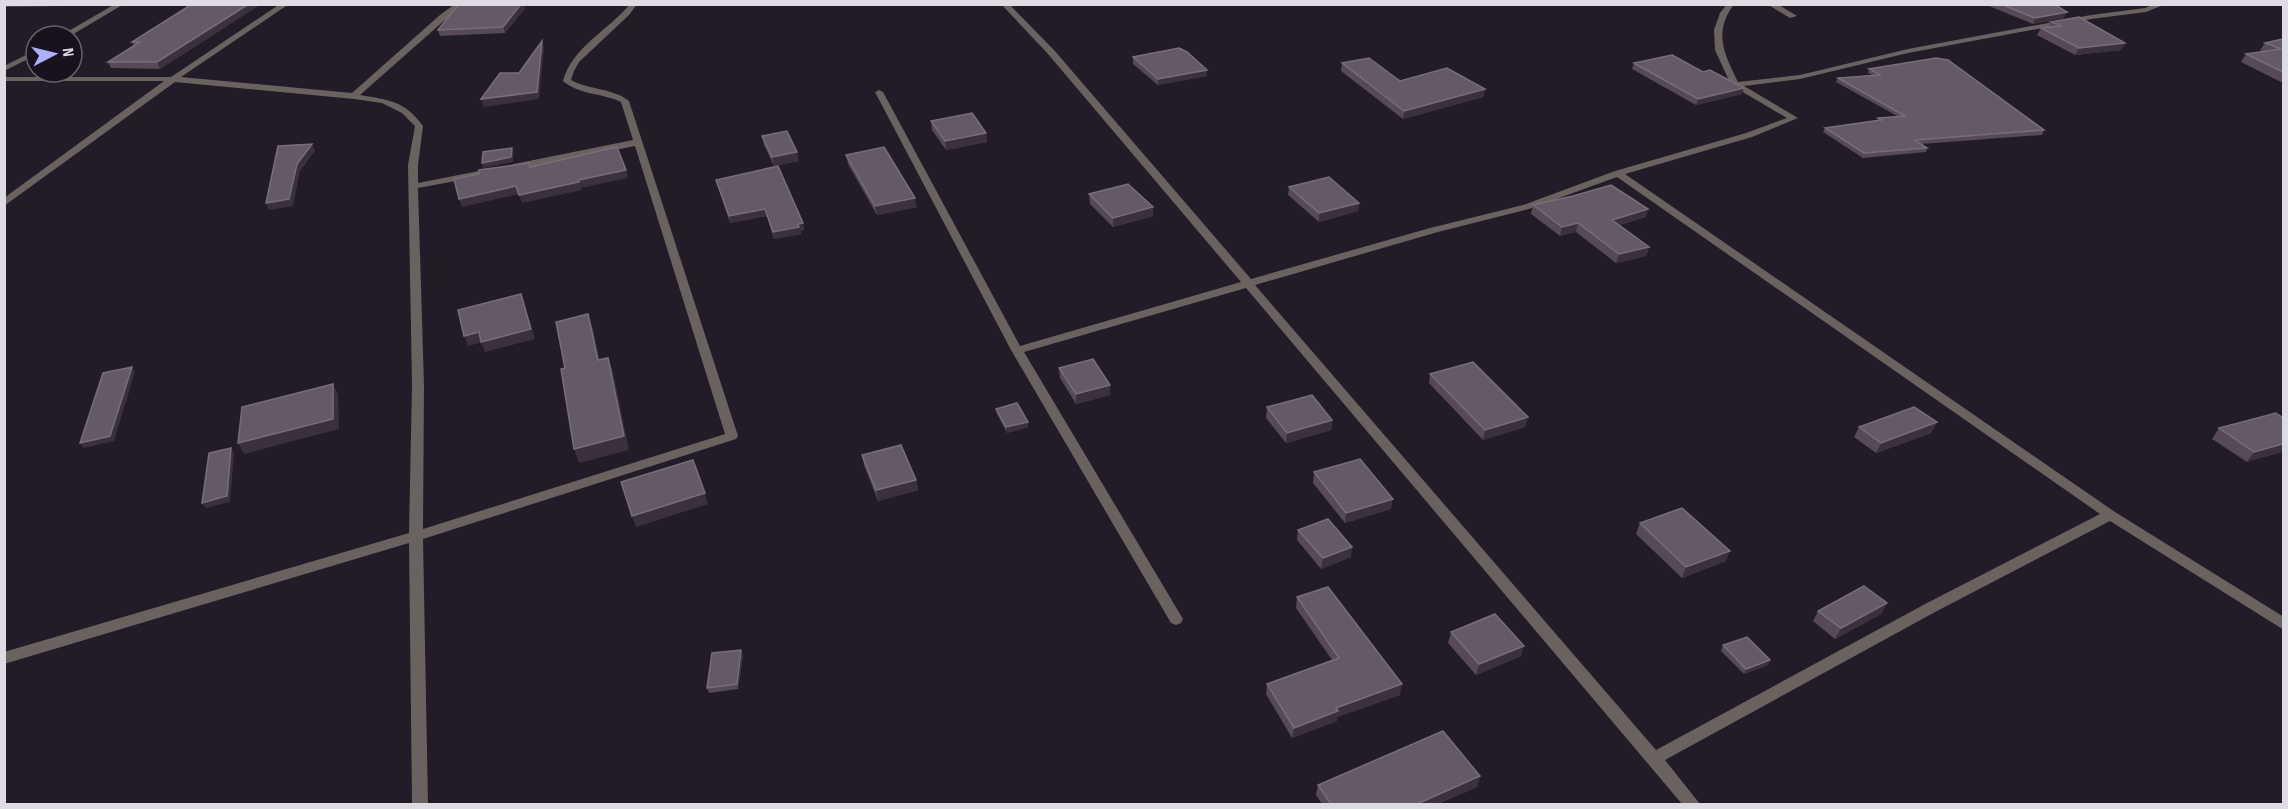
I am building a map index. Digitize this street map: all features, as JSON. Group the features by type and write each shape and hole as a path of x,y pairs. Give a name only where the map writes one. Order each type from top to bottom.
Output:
{"street":[{"path":"84,25 121,4"},
{"path":"4,203 173,79 286,4"},
{"path":"354,96 443,16 460,4"},
{"path":"4,658 416,537 732,436 625,101 615,94 577,88 567,81 567,73 578,57 618,23 634,4"},
{"path":"1004,4 1051,52 1692,804"},
{"path":"1017,350 1526,207 1618,173 1749,135 1794,118 1735,85 1719,50 1718,30 1731,4"},
{"path":"1770,4 1793,16"},
{"path":"2132,4 2146,10"},
{"path":"1735,85 1800,77 1919,49 2091,17 2146,10 2163,4"},
{"path":"4,69 24,58"},
{"path":"4,79 173,79 354,96 399,105 410,113 419,126 413,165 418,385 416,537 420,804"},
{"path":"879,92 1017,350 1176,618"},
{"path":"415,186 639,142"},
{"path":"1618,173 2110,515 2283,625"},
{"path":"1653,759 1932,607 2110,515"}],"building":[{"path":"192,4 249,4 157,62 108,62 140,42 132,42"},
{"path":"459,4 521,4 503,27 438,30"},
{"path":"2001,4 2054,4 2067,12 2035,18"},
{"path":"2079,17 2125,43 2079,48 2041,28 2061,26 2051,22"},
{"path":"2283,39 2283,72 2246,54 2281,49 2265,43"},
{"path":"542,41 537,92 481,99 500,73 519,73"},
{"path":"1179,48 1207,70 1158,79 1133,57"},
{"path":"1672,55 1703,72 1710,70 1744,88 1698,99 1634,63"},
{"path":"1369,58 1400,81 1447,68 1485,89 1404,111 1342,63"},
{"path":"1936,58 1948,60 2044,130 1915,140 1927,148 1864,153 1825,128 1881,120 1878,118 1905,116 1838,78 1880,75 1869,69"},
{"path":"972,113 986,133 945,141 931,121"},
{"path":"787,131 797,152 772,157 762,136"},
{"path":"312,144 297,164 289,199 266,203 278,146"},
{"path":"617,147 626,170 519,195 516,186 459,199 454,179 479,174 479,170 529,163 530,167"},
{"path":"884,147 915,198 875,206 846,155"},
{"path":"512,148 511,157 482,163 483,152"},
{"path":"778,166 803,223 798,224 799,227 773,232 765,209 729,216 716,180"},
{"path":"1329,177 1359,203 1319,213 1289,187"},
{"path":"1128,184 1153,207 1113,218 1089,194"},
{"path":"1611,185 1648,209 1612,220 1649,247 1619,254 1578,223 1562,227 1533,205 1573,196"},
{"path":"521,294 531,329 481,342 479,332 464,336 458,310"},
{"path":"588,314 598,360 608,358 624,436 574,449 561,369 565,368 556,322"},
{"path":"1093,359 1110,385 1076,394 1059,368"},
{"path":"1473,362 1528,417 1485,430 1430,374"},
{"path":"132,367 110,436 80,443 103,373"},
{"path":"333,384 333,419 238,443 242,407"},
{"path":"1312,395 1332,420 1287,433 1267,407"},
{"path":"1017,403 1028,422 1006,427 996,409"},
{"path":"1914,407 1937,422 1881,443 1859,427"},
{"path":"2276,413 2283,418 2283,444 2254,452 2219,428"},
{"path":"901,445 916,480 876,490 862,455"},
{"path":"231,448 227,496 202,503 209,453"},
{"path":"1360,459 1393,499 1346,513 1314,472"},
{"path":"693,460 705,493 632,516 621,482"},
{"path":"1682,508 1730,551 1686,567 1640,523"},
{"path":"1328,519 1352,547 1323,558 1298,530"},
{"path":"1864,586 1887,603 1841,628 1818,611"},
{"path":"1328,587 1402,684 1336,708 1338,711 1294,728 1267,684 1339,658 1297,597"},
{"path":"1495,614 1524,646 1479,664 1451,632"},
{"path":"1747,637 1770,660 1746,669 1723,645"},
{"path":"741,650 737,684 707,688 712,653"},
{"path":"1443,731 1480,776 1417,804 1331,804 1318,785"}]}
